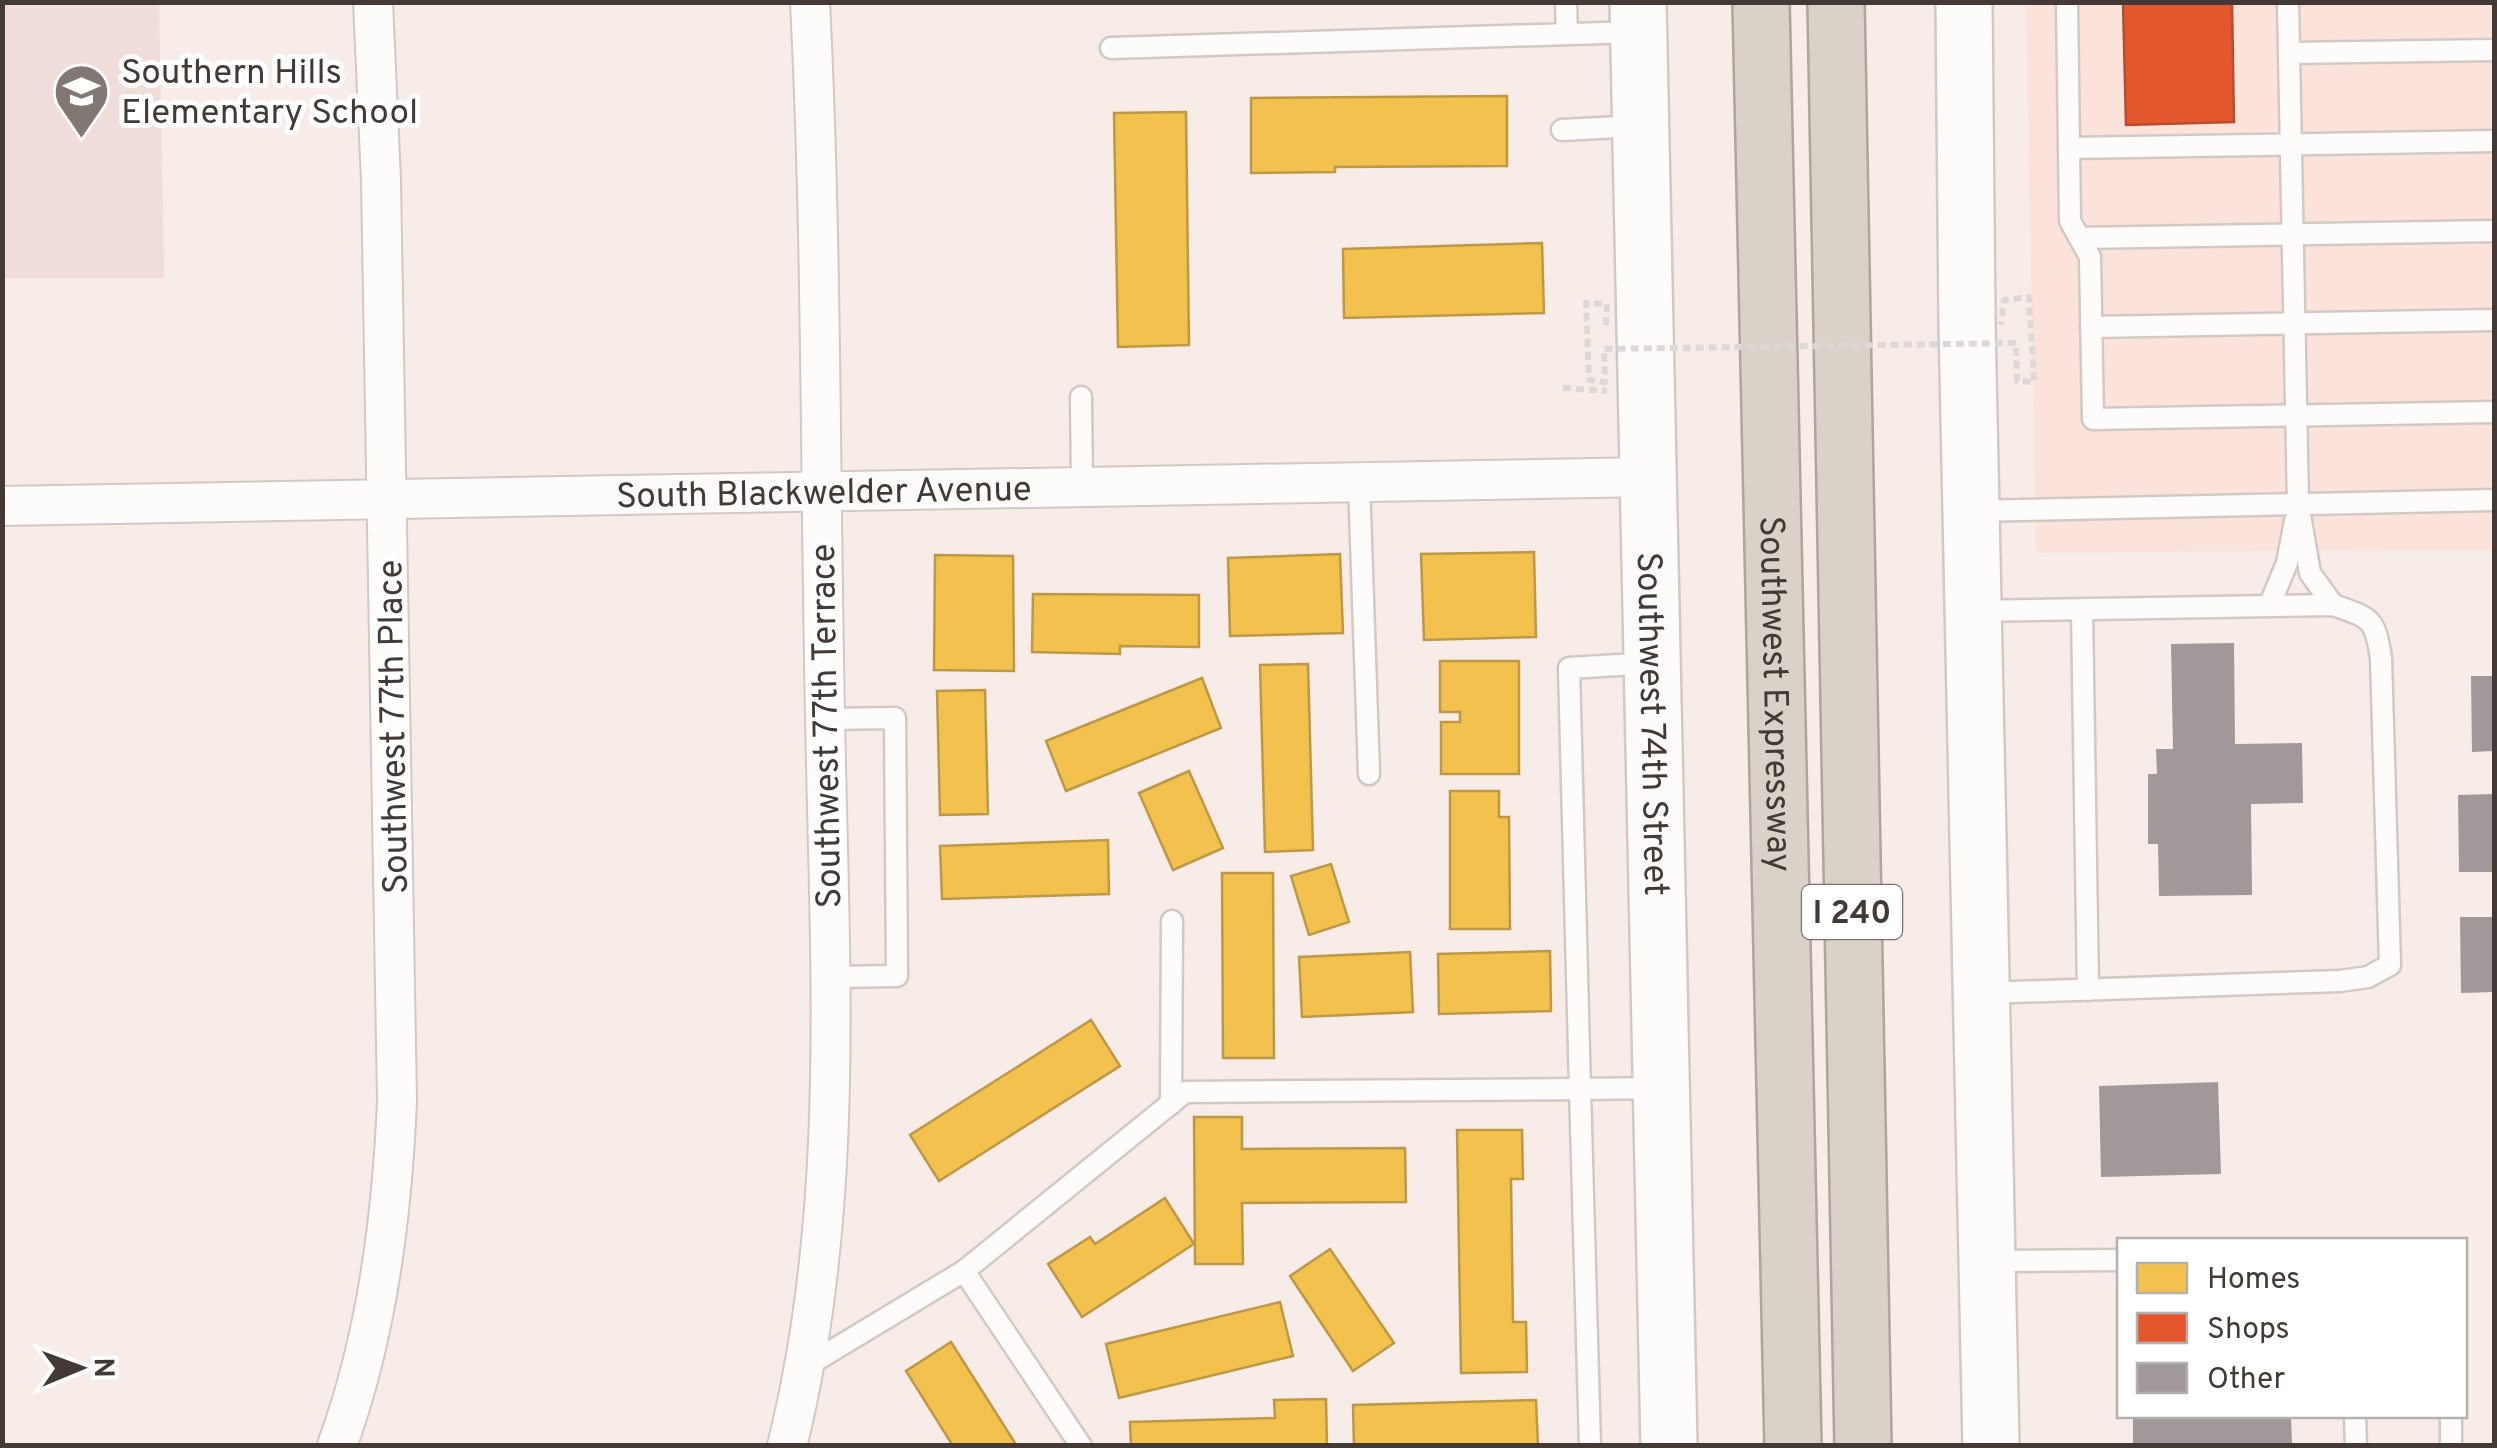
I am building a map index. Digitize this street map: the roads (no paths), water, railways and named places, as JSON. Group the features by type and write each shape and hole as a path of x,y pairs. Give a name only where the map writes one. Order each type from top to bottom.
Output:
{"highway":[{"name":"Southwest Expressway","path":"1761,2 1793,1446"},
{"name":"Southwest Expressway","path":"1836,2 1863,1446"}],"main road":[{"path":"1964,2 1970,511 1991,1446"},
{"name":"Southwest 74th Street","path":"1638,17 1669,1446"}],"street":[{"name":"Southwest 77th Place","path":"337,1446 374,1309 394,1170 397,1017 380,162 372,2"},
{"name":"Southwest 77th Terrace","path":"787,1446 805,1367 827,1178 829,977 810,2"},
{"name":"South Blackwelder Avenue","path":"2,506 1648,477"}],"lane":[{"path":"1566,2 1566,34"},
{"path":"2066,2 2070,221 2090,256 2094,419 2494,412"},
{"path":"2288,2 2298,504 2310,574 2333,605"},
{"path":"1112,48 1566,34 1638,17"},
{"path":"2289,53 2494,50"},
{"path":"1562,130 1640,126"},
{"path":"2069,148 2494,141"},
{"path":"2080,238 2494,231"},
{"path":"2091,327 2494,320"},
{"path":"1081,397 1082,486"},
{"path":"1359,482 1369,774"},
{"path":"1970,511 2494,500"},
{"path":"2269,606 2287,563 2298,504"},
{"path":"1973,612 2333,605 2365,616 2376,627 2381,658 2390,964 2368,978 1981,994"},
{"path":"2082,610 2088,990"},
{"path":"1590,1446 1569,668 1654,664"},
{"path":"824,719 895,718 897,976 829,977"},
{"path":"1171,1104 1172,921"},
{"path":"805,1367 964,1271 1185,1092 1662,1088"},
{"path":"1987,1261 2117,1260"},
{"path":"964,1271 1080,1446"},
{"path":"2355,1418 2356,1446"},
{"path":"2450,1418 2451,1446"}],"place":[{"name":"Southern Hills Elementary School","path":"82,140"}]}
